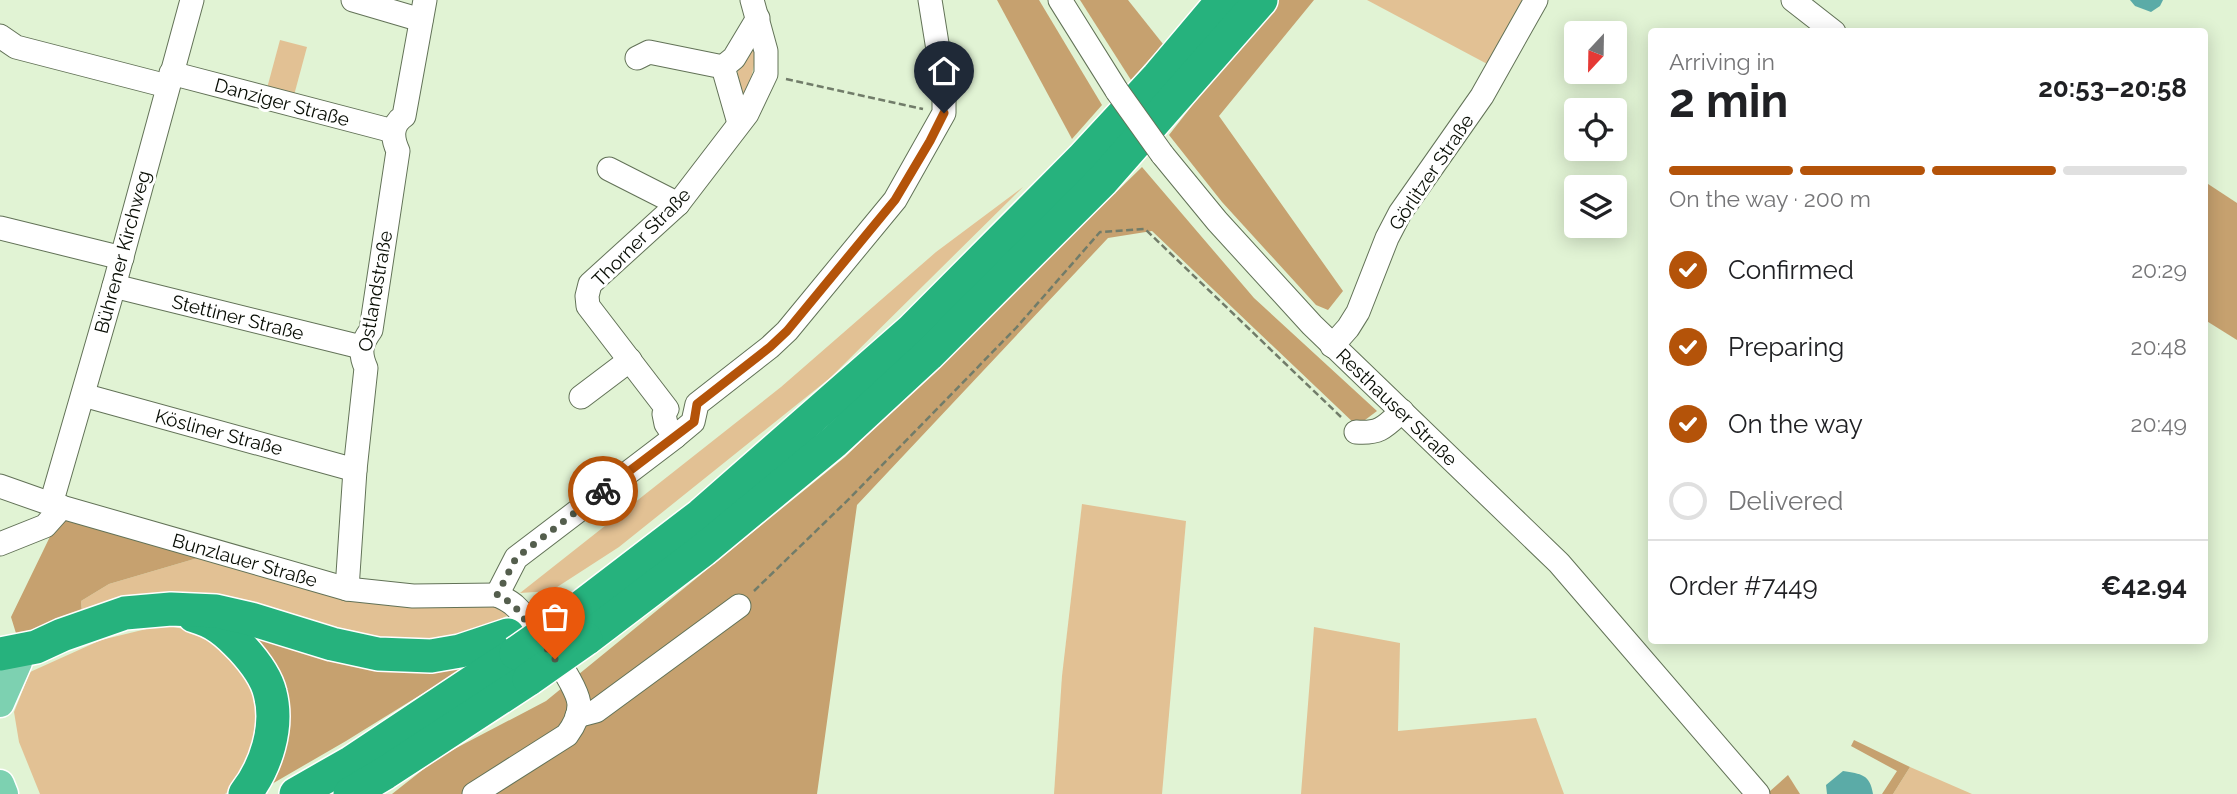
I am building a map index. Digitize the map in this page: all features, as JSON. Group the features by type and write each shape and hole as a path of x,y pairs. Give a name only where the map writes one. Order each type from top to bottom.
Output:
{"highway":[{"path":"350,794 518,656 571,620 618,562 642,561 701,515 912,330 1082,159 1158,77 1223,0"},
{"path":"296,794 352,762 571,620 703,550 835,441 1029,256 1101,181 1261,0"},
{"path":"13,659 62,635 125,613 171,609 227,613 332,644 378,654 431,656 460,651 518,656"},
{"path":"171,609 213,622 223,630 254,662 270,692 273,722 268,752 255,781 245,794"}],"main road":[{"path":"0,703 13,659"},
{"path":"0,784 4,794"}],"street":[{"name":"Bührener Kirchweg","path":"57,505 83,395 192,0"},
{"path":"353,0 423,10"},
{"path":"667,408 676,404 697,404 770,347 787,331 895,200 944,113 944,87 930,0"},
{"name":"Resthauser Straße","path":"1060,0 1162,154 1217,221 1332,346 1559,563 1758,794"},
{"name":"Görlitzer Straße","path":"1332,346 1358,312 1400,213 1482,96 1536,0"},
{"path":"1793,0 1829,28"},
{"path":"723,67 734,58 755,9"},
{"path":"755,9 766,51 766,74"},
{"name":"Ostlandstraße","path":"347,589 355,470 366,368 361,348 371,330 398,151 393,131 397,121 404,116 423,10"},
{"name":"Danziger Straße","path":"0,36 16,47 393,131"},
{"path":"641,51 723,67"},
{"path":"723,67 739,123"},
{"name":"Thorner Straße","path":"675,437 666,424 664,414 667,408 589,306 587,296 590,284 678,204 747,114 766,74"},
{"path":"609,169 678,204"},
{"path":"0,228 122,258"},
{"name":"Stettiner Straße","path":"114,286 361,348"},
{"path":"581,397 630,360"},
{"name":"Kösliner Straße","path":"83,395 355,470"},
{"path":"474,794 567,735 574,726 580,707 570,680 519,610 497,595 516,558 694,422 697,404"},
{"path":"1356,432 1370,433 1381,430 1402,411"},
{"name":"Bunzlauer Straße","path":"0,486 347,589 413,596 497,595"},
{"path":"0,544 45,526 57,505"},
{"path":"577,716 596,711 739,606"}],"path":[{"path":"766,74 922,107 926,121 935,131"},
{"path":"739,606 850,498 1016,328 1100,232 1145,229 1356,432"}],"shaded area":[{"path":"997,0 1039,0 1102,105 1072,139"},
{"path":"1080,0 1128,0 1163,44 1131,80"},
{"path":"1275,0 1314,0 1219,116 1343,291 1328,310 1316,305 1222,202 1169,135"},
{"path":"1367,0 1527,0 1491,66"},
{"path":"280,40 307,47 293,99 266,92"},
{"path":"754,45 754,67 743,101 739,65"},
{"path":"1142,167 1254,298 1377,411 1357,426 1152,231 1108,238 857,505 817,794 392,794 439,757 546,701 845,457"},
{"path":"2208,184 2237,203 2237,340 2208,322"},
{"path":"1023,187 830,378 619,547 551,591 520,593 781,387 936,252"},
{"path":"1082,504 1186,521 1162,794 1054,794 1062,676"},
{"path":"60,516 201,557 109,584 81,601 82,613 19,643 11,617"},
{"path":"201,557 494,602 513,613 437,648 82,613 81,601 109,584"},
{"path":"163,625 200,632 228,652 246,674 257,708 255,752 230,790 225,794 40,794 19,742 14,712 30,672 101,640"},
{"path":"1314,627 1400,643 1398,731 1536,718 1564,794 1301,794"},
{"path":"244,631 472,663 258,792 270,771"},
{"path":"1854,740 1910,767 1893,794 1882,794 1897,771 1851,746"},
{"path":"1910,767 1972,794 1893,794"},
{"path":"1788,775 1800,794 1770,794 1769,792"}],"water":[{"path":"2130,0 2163,0 2160,6 2151,12 2135,6"},
{"path":"1843,771 1864,776 1870,782 1873,794 1827,794 1826,785"}],"way so far":[{"path":"555,659 524,616 513,604 497,595 516,558 603,491"}],"route":[{"path":"603,491 694,422 697,404 787,331 895,200 944,113"}]}
